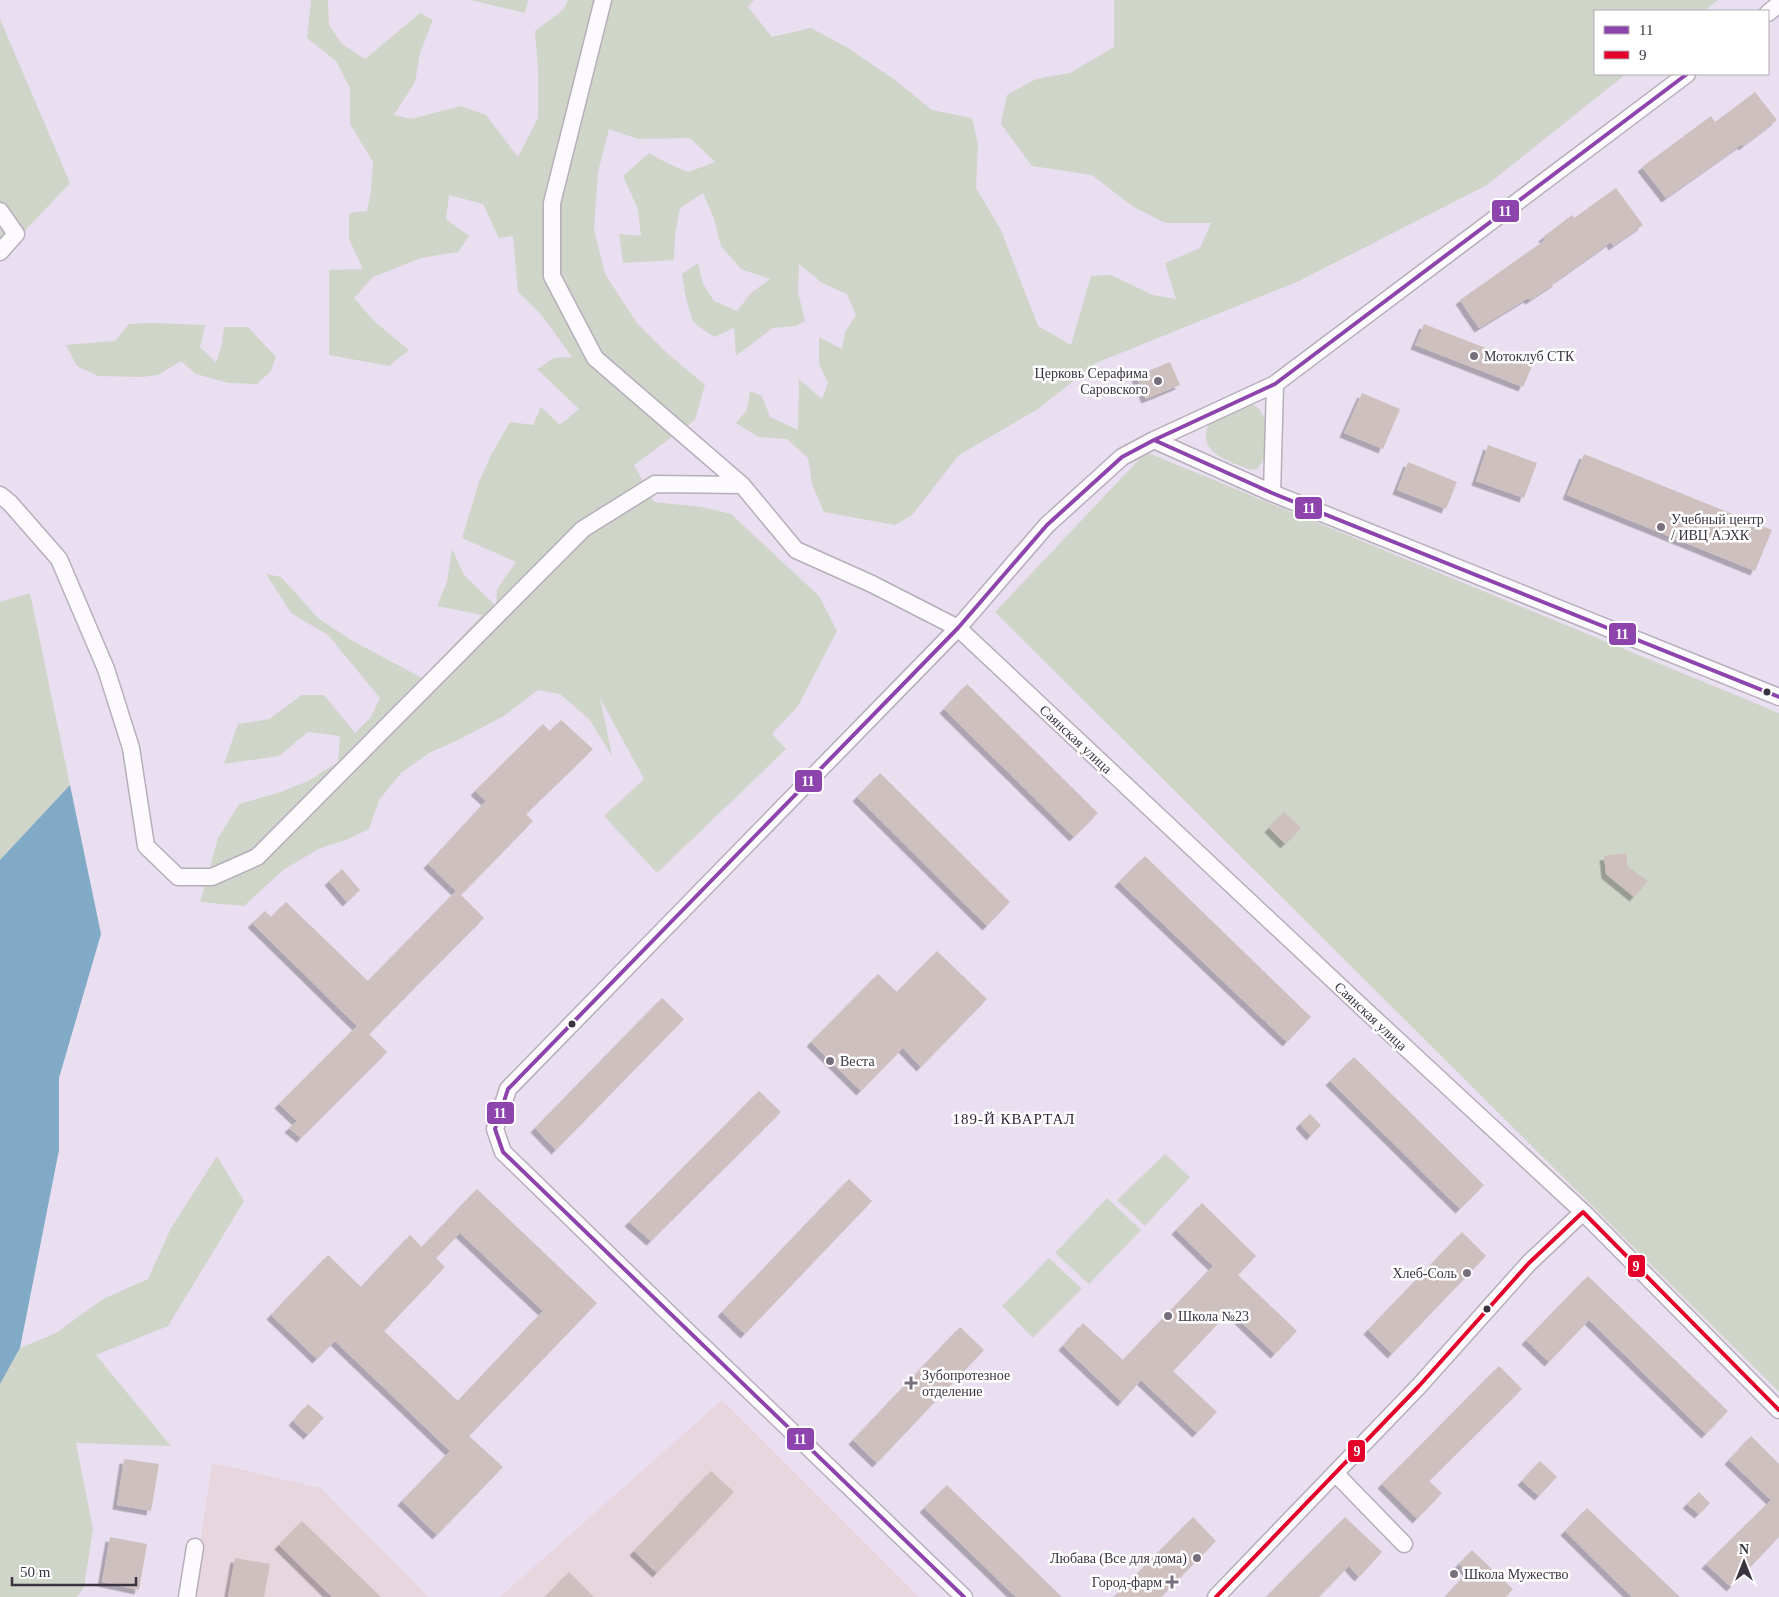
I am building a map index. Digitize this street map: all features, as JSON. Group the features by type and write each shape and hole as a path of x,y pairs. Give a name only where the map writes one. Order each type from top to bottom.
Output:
{"street":[{"name":"Саянская улица","path":"603,0 552,203 552,276 595,358 742,485 796,550 872,584 958,628 1583,1212 1779,1410"},
{"path":"1769,12 1779,4"},
{"path":"964,1597 503,1152 495,1129 508,1089 958,628 1047,526 1122,457 1154,440 1275,384 1686,75"},
{"path":"0,211 16,234 0,252"},
{"path":"1272,493 1275,384"},
{"path":"1154,440 1272,493 1779,697"},
{"path":"0,495 10,503 59,559 106,669 131,748 146,846 178,877 212,877 257,857 582,529 654,484 742,485"},
{"path":"1216,1597 1419,1386 1529,1263 1583,1212"},
{"path":"1336,1474 1404,1544"},
{"path":"187,1597 195,1546"}],"shaded area":[{"path":"311,0 328,0 329,25 342,44 365,59 420,13 433,20 420,53 415,82 394,115 411,119 461,106 486,115 518,157 538,118 538,70 535,31 564,9 568,0 754,0 748,7 772,37 811,28 848,48 895,80 932,110 972,118 978,144 976,188 1001,230 1038,326 1071,345 1091,276 1111,275 1153,295 1176,299 1165,263 1200,248 1211,223 1165,223 1132,206 1092,175 1032,166 1001,124 1007,95 1036,79 1070,73 1114,47 1114,0 1718,0 1705,10 1594,10 1594,75 1625,75 1487,185 1299,281 1096,363 1038,409 959,455 912,515 895,525 824,512 812,484 808,458 787,439 758,437 736,423 747,410 750,391 762,396 770,417 798,430 799,379 822,399 828,383 819,364 819,337 842,349 845,332 856,315 847,294 822,283 799,264 798,292 805,321 796,326 773,328 736,356 734,328 714,337 693,322 682,274 698,263 703,284 714,301 737,311 751,293 770,279 741,269 721,246 714,219 703,193 680,208 675,235 674,260 623,263 619,234 641,236 638,209 623,176 649,153 688,172 715,162 690,138 638,139 609,129 598,172 594,230 605,274 637,323 667,353 705,385 695,420 634,465 654,502 702,507 731,514 819,596 837,631 798,706 772,734 786,749 657,873 604,816 644,779 600,698 612,756 589,719 560,694 538,690 504,716 429,753 401,773 379,800 369,829 348,839 318,849 282,871 244,906 200,902 218,838 239,804 281,792 308,781 338,762 340,736 308,732 279,756 224,764 238,724 269,719 302,695 324,695 355,733 371,717 380,698 328,635 291,613 266,574 281,577 319,619 351,640 422,678 482,615 437,606 447,582 452,549 464,575 496,606 497,589 516,562 462,538 479,482 491,455 510,422 533,425 541,407 560,425 579,409 537,369 554,358 572,357 540,313 518,292 513,236 499,238 483,204 449,195 446,219 469,236 458,252 421,258 373,277 354,298 375,322 409,350 389,366 329,355 329,270 363,269 349,239 349,213 367,211 371,191 373,162 350,124 350,88 336,61 307,38"},
{"path":"471,0 528,0 525,13"},
{"path":"0,19 70,183 0,257"},
{"path":"129,324 205,325 200,347 216,363 222,344 224,327 248,327 276,357 271,371 257,384 229,383 196,374 181,361 158,375 142,377 98,376 77,366 66,345 115,341"},
{"path":"1251,405 1261,411 1266,431 1264,459 1257,469 1251,470 1217,455 1207,442 1206,434 1209,424 1244,406"},
{"path":"1146,452 1779,713 1779,1392 995,612"},
{"path":"30,593 70,785 0,860 0,602"},
{"path":"1165,1154 1190,1177 1145,1226 1117,1200"},
{"path":"217,1156 244,1201 168,1326 96,1355 171,1446 76,1443 93,1529 84,1587 77,1597 0,1597 0,1384 20,1348 56,1333 103,1299 148,1279 171,1228"},
{"path":"1107,1198 1141,1230 1089,1284 1055,1253"},
{"path":"1049,1258 1082,1289 1033,1338 1002,1306"},
{"path":"722,1400 919,1597 500,1597"},
{"path":"212,1463 321,1488 428,1597 192,1597"}],"water":[{"path":"70,785 101,934 59,1078 59,1150 20,1348 0,1384 0,860"}],"building":[{"path":"1755,92 1777,120 1743,146 1742,144 1666,198 1642,167 1711,116 1715,122"},
{"path":"1616,188 1643,225 1613,246 1611,242 1530,300 1528,298 1479,328 1460,300 1545,240 1543,237 1572,215 1574,218"},
{"name":"Мотоклуб СТК","path":"1424,324 1532,366 1523,387 1415,345"},
{"name":"Церковь Серафима Саровского","path":"1170,362 1180,385 1146,399 1136,376"},
{"path":"1362,393 1400,409 1383,449 1344,433"},
{"path":"1488,445 1537,463 1524,498 1476,481"},
{"path":"1584,454 1772,530 1755,571 1567,495"},
{"path":"1408,462 1457,482 1446,509 1397,490"},
{"path":"967,684 1098,813 1074,837 944,709"},
{"path":"561,720 593,749 526,814 533,821 461,895 484,918 369,1034 387,1052 301,1138 289,1128 297,1121 279,1104 357,1026 252,923 265,911 271,917 286,902 368,981 456,891 428,864 486,801 475,791 543,724 550,731"},
{"path":"880,773 1010,902 987,926 857,797"},
{"path":"1284,812 1301,828 1285,844 1269,828"},
{"path":"1626,853 1628,867 1648,881 1634,897 1606,874 1604,856"},
{"path":"1145,856 1311,1017 1287,1042 1119,882"},
{"path":"342,869 360,890 347,902 329,881"},
{"path":"937,951 987,999 921,1067 903,1048 861,1091 811,1042 878,974 897,992"},
{"path":"662,998 684,1019 556,1150 535,1128"},
{"path":"1354,1057 1484,1185 1460,1209 1330,1081"},
{"path":"759,1091 781,1112 651,1241 629,1222"},
{"path":"1310,1114 1321,1125 1311,1136 1300,1124"},
{"path":"849,1179 872,1201 745,1334 722,1312"},
{"path":"477,1189 597,1303 469,1436 503,1467 437,1535 402,1501 450,1451 335,1341 317,1359 271,1315 328,1255 361,1287 410,1235 422,1247","holes":["460,1233 543,1311 458,1401 384,1331 445,1267 436,1258"]},
{"path":"1202,1203 1256,1256 1238,1275 1297,1331 1275,1354 1230,1311 1173,1371 1217,1412 1197,1433 1141,1380 1122,1402 1063,1346 1083,1323 1123,1360 1213,1266 1176,1230"},
{"path":"1462,1232 1486,1256 1392,1354 1368,1330"},
{"path":"1588,1276 1728,1411 1706,1434 1589,1320 1549,1362 1526,1340"},
{"path":"960,1327 984,1350 877,1463 853,1440"},
{"path":"1499,1366 1522,1389 1429,1481 1442,1493 1417,1519 1382,1484"},
{"path":"308,1404 324,1418 308,1435 293,1421"},
{"path":"1751,1436 1779,1464 1779,1537 1731,1587 1706,1564 1771,1500 1729,1460"},
{"path":"124,1459 159,1464 151,1511 117,1505"},
{"path":"1540,1461 1557,1477 1539,1496 1522,1481"},
{"path":"711,1471 734,1492 657,1573 634,1551"},
{"path":"947,1485 1062,1597 1016,1597 924,1508"},
{"path":"1699,1492 1710,1503 1699,1514 1687,1504"},
{"path":"1587,1508 1680,1597 1632,1597 1565,1531"},
{"path":"1193,1517 1216,1541 1161,1597 1114,1597"},
{"path":"1345,1517 1382,1552 1359,1577 1349,1566 1319,1597 1266,1597"},
{"path":"302,1521 381,1597 332,1597 279,1545"},
{"path":"110,1537 147,1544 139,1590 102,1582"},
{"path":"1472,1550 1513,1589 1506,1597 1445,1597 1468,1572 1459,1564"},
{"path":"235,1558 270,1564 264,1597 228,1597"},
{"path":"569,1572 594,1597 545,1597"}],"transit line":[{"name":"11","path":"964,1597 503,1152 495,1129 508,1089 958,628 1047,525 1122,457 1154,440 1275,384 1686,75"},
{"name":"11","path":"1154,440 1272,493 1779,697"},
{"name":"9","path":"1216,1597 1419,1386 1529,1263 1583,1212 1779,1410"}],"place":[{"name":"Мотоклуб СТК","path":"1474,356"},
{"name":"Церковь Серафима Саровского","path":"1158,381"},
{"name":"Учебный центр / ИВЦ АЭХК","path":"1661,527"},
{"name":"Веста","path":"830,1061"},
{"name":"Хлеб-Соль","path":"1467,1273"},
{"name":"Школа №23","path":"1168,1316"},
{"name":"Зубопротезное отделение","path":"911,1383"},
{"name":"Любава (Все для дома)","path":"1197,1558"},
{"name":"Школа Мужество","path":"1454,1574"},
{"name":"Город-фарм","path":"1172,1582"}],"district":[{"name":"189-Й КВАРТАЛ","path":"1014,1119"}]}
